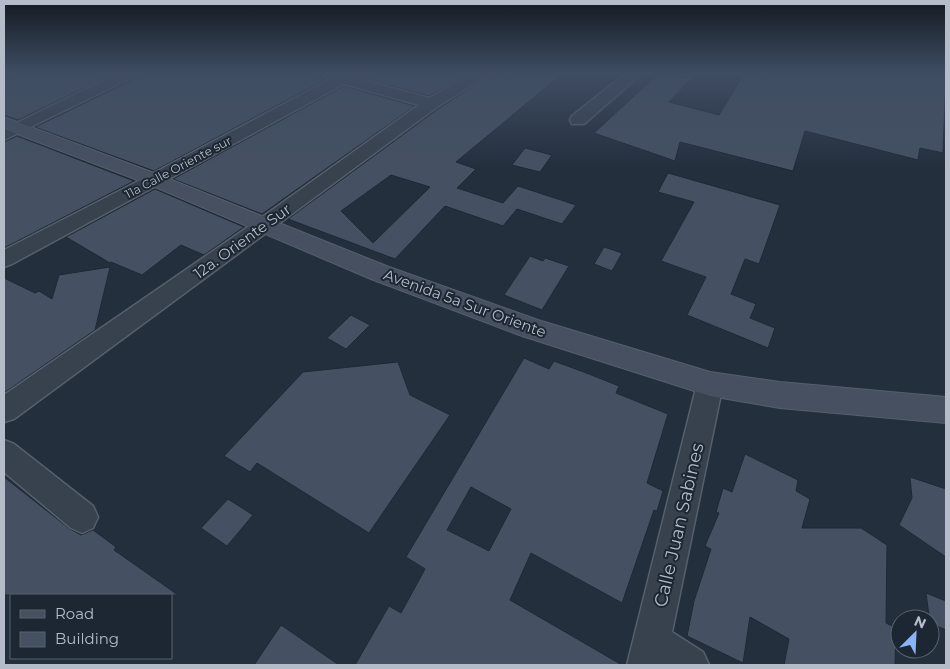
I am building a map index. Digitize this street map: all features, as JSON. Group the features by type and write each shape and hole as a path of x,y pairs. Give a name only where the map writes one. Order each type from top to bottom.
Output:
{"street":[{"path":"8,129 60,105"},
{"name":"11a Calle Oriente sur","path":"4,259 292,105"},
{"name":"12a. Oriente Sur","path":"4,410 265,225 429,105"},
{"path":"578,120 596,105"},
{"name":"Avenida 5a Sur Oriente","path":"8,129 155,180 380,273 532,329 710,384 780,395 946,410"},
{"name":"Calle Juan Sabines","path":"649,653 710,384"},
{"path":"4,454 82,517"},
{"path":"649,653 690,665"}],"building":[{"path":"4,105 49,105 18,120 4,115"},
{"path":"80,105 278,105 154,171 35,127"},
{"path":"309,105 415,106 262,214 173,179"},
{"path":"444,105 524,105 456,162 476,169 457,188 503,203 518,186 576,205 562,224 517,209 503,226 445,206 395,259 288,219","holes":["391,175 430,187 373,243 341,211"]},
{"path":"624,105 681,105 719,115 725,105 945,105 943,153 920,148 918,160 805,131 793,171 680,142 675,161 594,133"},
{"path":"17,136 134,181 4,248 4,142"},
{"path":"525,148 552,155 540,172 512,165"},
{"path":"668,173 780,205 759,264 745,259 731,294 756,304 750,318 775,328 768,348 687,315 706,277 661,261 694,202 658,192"},
{"path":"155,189 244,227 204,255 181,245 142,275 110,263 66,237"},
{"path":"604,247 622,253 612,271 594,264"},
{"path":"530,256 543,261 545,258 569,266 542,310 504,295"},
{"path":"110,267 95,330 4,393 4,278 35,293 39,291 52,299 59,275"},
{"path":"351,315 370,325 346,349 327,338"},
{"path":"524,358 549,369 554,361 589,374 619,386 616,393 668,414 647,483 663,491 657,511 654,510 622,603 531,553 510,600 622,665 355,665 389,606 401,613 425,569 406,557","holes":["471,487 511,509 489,551 447,530"]},
{"path":"398,362 410,395 450,415 369,533 257,463 250,472 224,456 303,372"},
{"path":"745,454 798,480 796,491 810,499 802,528 861,528 887,545 886,623 890,625 890,659 895,659 895,665 784,665 789,639 750,617 743,663 687,636 694,601 711,549 705,546 719,513 716,512 723,488 732,492"},
{"path":"4,477 70,529 81,535 93,530 116,547 114,550 178,595 10,594 4,595"},
{"path":"910,477 946,489 946,557 899,525 912,498"},
{"path":"228,499 253,515 227,546 201,528"},
{"path":"926,593 946,601 946,630 940,627 940,609 928,609"},
{"path":"281,625 339,665 254,665"}]}
